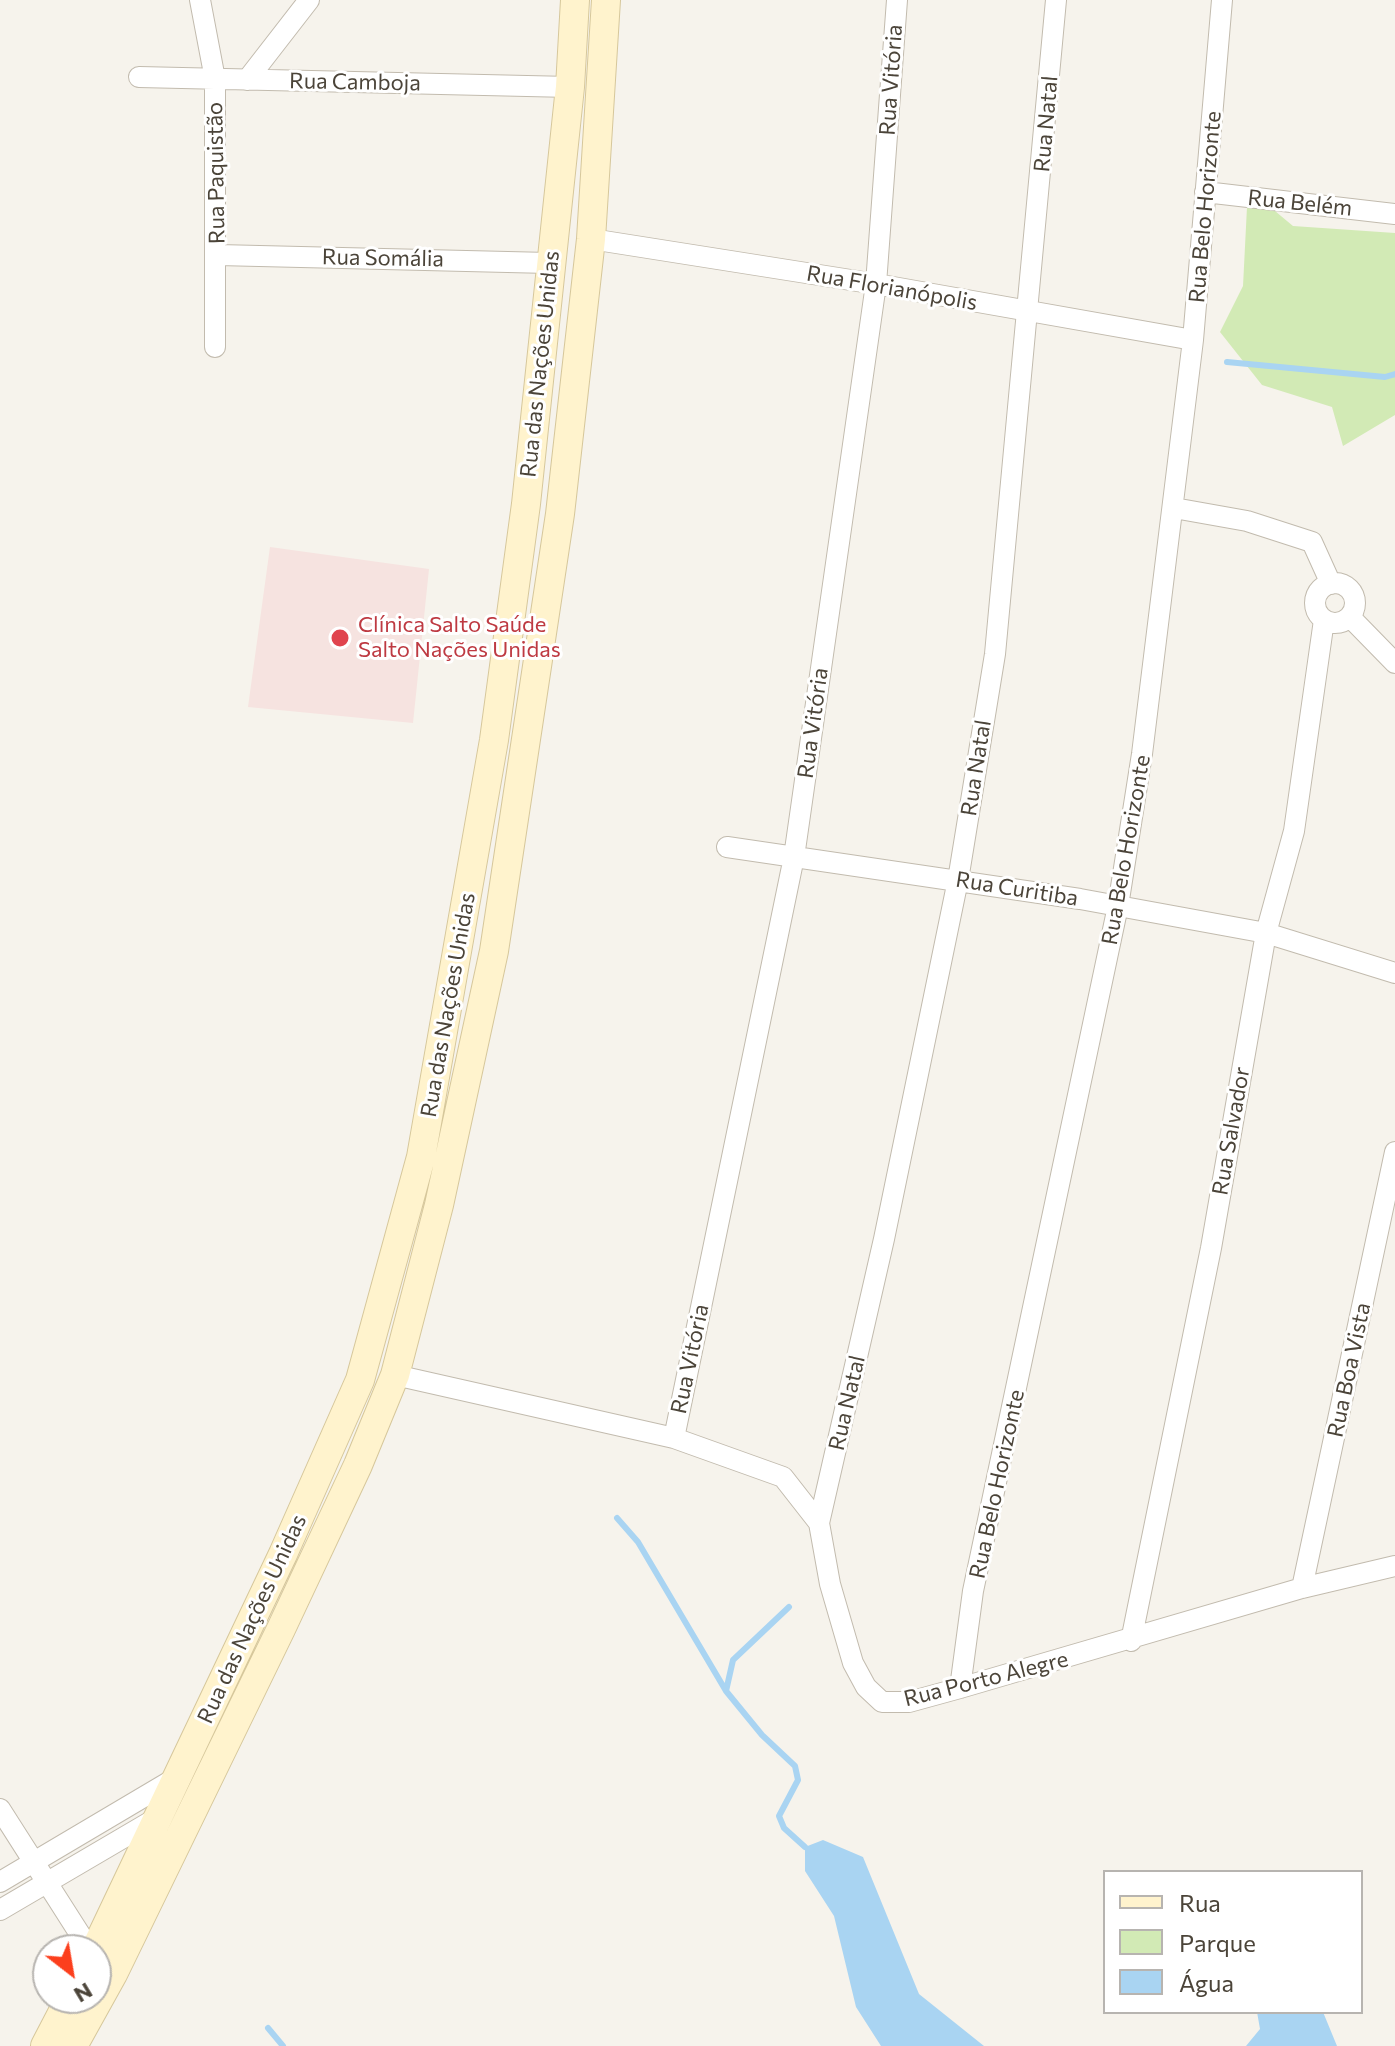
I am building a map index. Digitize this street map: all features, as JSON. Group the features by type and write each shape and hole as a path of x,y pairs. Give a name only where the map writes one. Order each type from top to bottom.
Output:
{"main road":[{"name":"Rua das Nações Unidas","path":"192,1781 248,1623 283,1554 360,1380 421,1157 494,740 526,504 549,263 570,87 575,0"},
{"name":"Rua das Nações Unidas","path":"100,1934 159,1815 192,1781 358,1465 395,1375 439,1205 494,951 560,514 591,239 606,0"},
{"path":"526,504 539,502 560,514"},
{"path":"421,1157 416,1220 427,1221 439,1205"},
{"path":"73,2046 113,1974 189,1818 192,1781"},
{"path":"45,2046 62,2014"}],"street":[{"name":"Rua Paquistão","path":"200,0 215,79 218,255 215,347"},
{"path":"247,80 309,0"},
{"name":"Rua Vitória","path":"674,1438 794,857 876,284 897,0"},
{"name":"Rua Natal","path":"819,1523 884,1239 958,880 995,654 1030,311 1056,0"},
{"name":"Rua Belo Horizonte","path":"960,1688 973,1591 1118,906 1142,754 1193,340 1222,0"},
{"name":"Rua Camboja","path":"139,77 570,87"},
{"name":"Rua Belém","path":"1205,192 1395,214"},
{"name":"Rua Florianópolis","path":"591,239 876,284 1193,340"},
{"name":"Rua Somália","path":"218,255 549,263"},
{"path":"1174,508 1247,521 1312,542 1331,584"},
{"path":"1331,584 1347,586 1354,594 1356,604 1350,617 1334,624 1324,620 1314,601 1318,592 1331,584"},
{"path":"1350,617 1395,663"},
{"name":"Rua Salvador","path":"1131,1641 1211,1248 1266,933 1294,831 1324,620"},
{"name":"Rua Curitiba","path":"727,847 958,880 1266,933 1355,957 1395,973"},
{"name":"Rua Boa Vista","path":"1302,1588 1395,1152"},
{"name":"Rua Porto Alegre","path":"395,1375 674,1438 783,1477 819,1523 839,1619 853,1663 866,1687 882,1702 896,1703 960,1688 1131,1641 1302,1588 1395,1566"},
{"path":"0,1882 192,1781"},
{"path":"0,1809 81,1934"},
{"path":"0,1910 159,1815 189,1818"}],"shaded area":[{"name":"Clínica Salto Saúde Salto Nações Unidas","path":"270,547 429,569 413,723 248,707"}],"green space":[{"path":"1247,207 1275,211 1293,226 1395,233 1395,415 1343,446 1332,407 1262,385 1220,332 1243,286"}],"water":[{"path":"823,1840 863,1857 919,1994 984,2046 881,2046 856,2007 834,1916 805,1871 805,1847"},
{"path":"1257,2014 1324,2014 1337,2046 1246,2046 1260,2029"}],"waterway":[{"path":"1227,362 1385,377 1395,374"},
{"path":"617,1518 638,1542 726,1691 762,1735 795,1766 798,1780 779,1816 784,1828 805,1847"},
{"path":"726,1691 733,1660 789,1607"},
{"path":"268,2028 283,2046"}],"place":[{"name":"Clínica Salto Saúde Salto Nações Unidas","path":"340,638"}]}
